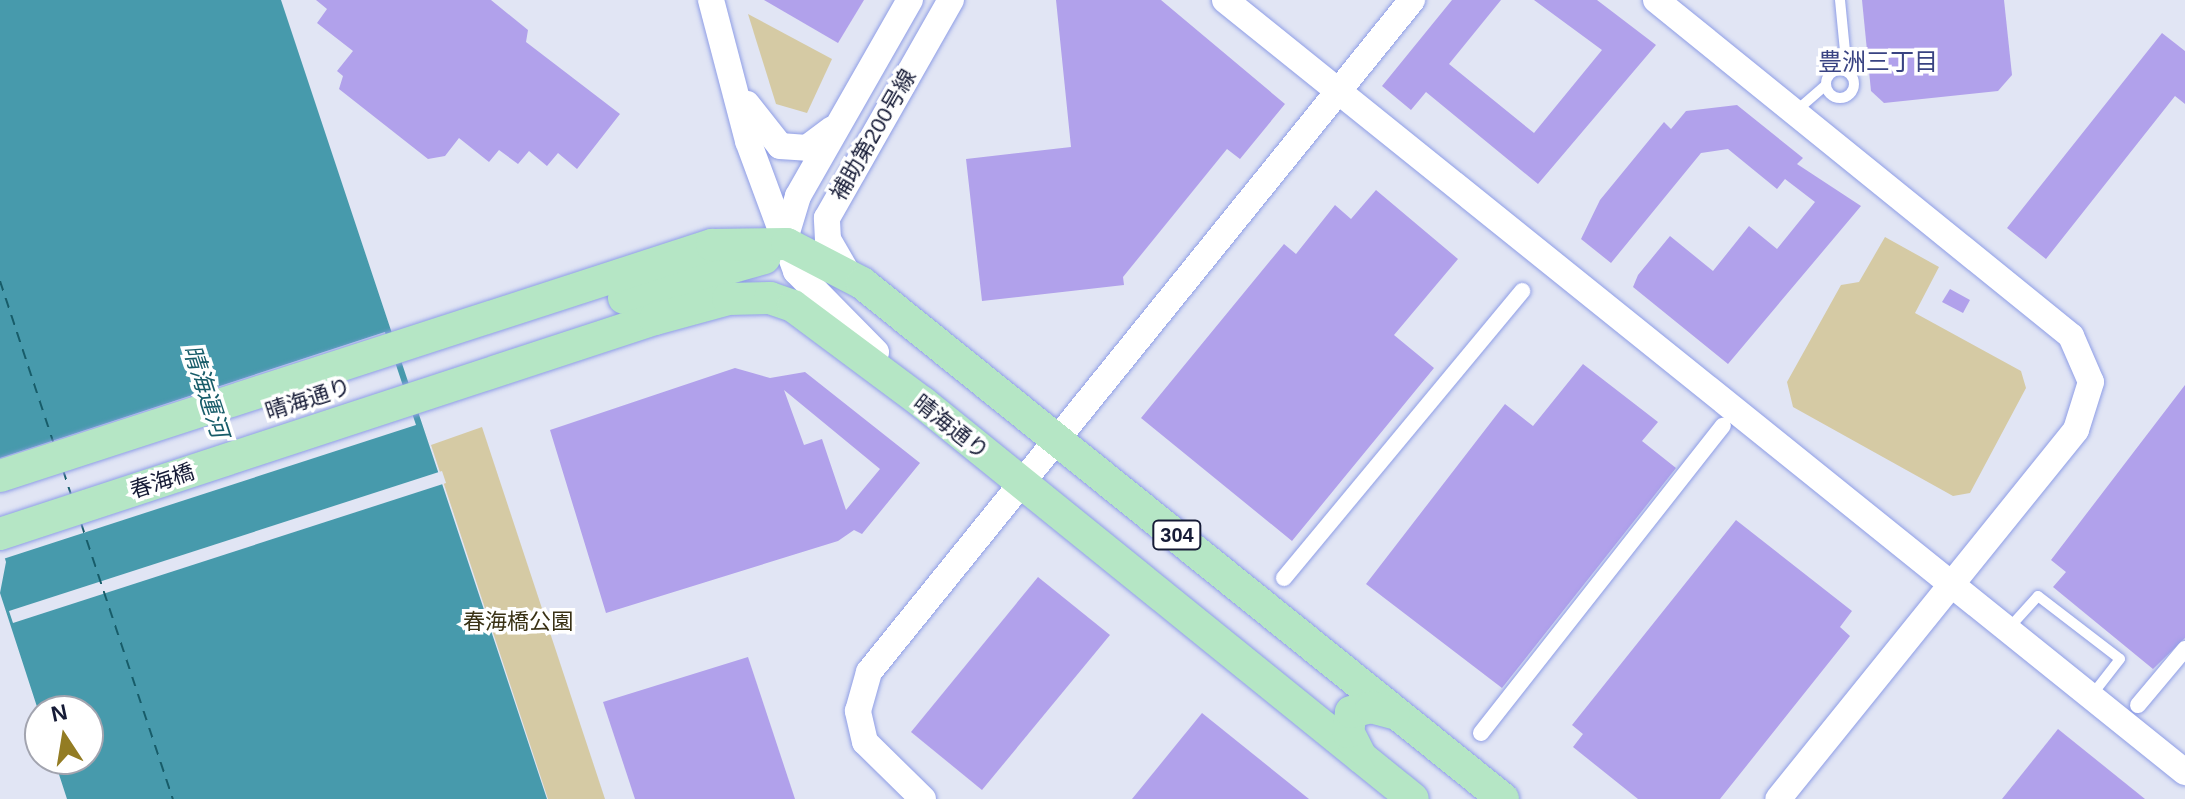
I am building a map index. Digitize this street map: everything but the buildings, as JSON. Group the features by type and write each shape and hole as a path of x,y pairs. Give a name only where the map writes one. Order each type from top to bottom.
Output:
{"main road":[{"name":"晴海通り","path":"0,498 402,358 712,245 788,249 848,274 1058,437 1319,654 1503,799"},
{"name":"晴海通り","path":"402,358 788,249"},
{"name":"晴海通り","path":"416,399 655,319 738,298 781,301 922,402 1413,799"},
{"name":"304","path":"0,476 402,358"},
{"name":"春海橋","path":"0,534 416,399"},
{"path":"1289,699 1326,691 1327,662 1319,654"},
{"path":"1361,757 1348,732 1351,712 1371,707 1394,713"}],"street":[{"path":"711,0 773,211 810,292 922,402"},
{"name":"補助第200号線","path":"788,249 808,181 910,0"},
{"name":"補助第200号線","path":"848,274 826,230 835,198 951,0"},
{"path":"1225,0 2185,772"},
{"path":"923,799 865,742 858,711 864,683 1021,482 1412,0"},
{"path":"1656,0 2071,336 2085,358 2088,408 2076,430 1778,799"},
{"path":"738,87 780,146 807,148 842,119"},
{"path":"712,245 773,211 808,181"},
{"path":"655,319 788,249 835,198"},
{"path":"1284,578 1522,291"},
{"path":"1481,733 1723,426"},
{"path":"2138,705 2185,649"}],"lane":[{"path":"1826,85 1833,96 1847,95 1854,84 1847,72 1840,0"},
{"path":"1795,112 1826,85 1831,73 1847,72"},
{"path":"2008,629 2038,596 2120,659 2091,697"}],"green space":[{"path":"748,14 832,59 807,113 776,104"},
{"path":"1885,237 1939,267 1915,313 2021,371 2026,388 1970,493 1953,496 1793,407 1787,382 1841,285 1859,282"},
{"name":"春海橋公園","path":"482,427 605,799 548,799 431,445"}],"water":[{"name":"晴海運河","path":"0,0 281,0 547,799 67,799 59,775 104,775 104,695 33,695 0,593 6,562 0,543"}],"pier":[{"path":"385,332 416,425 0,560 0,458"},
{"path":"442,471 446,483 13,623 9,611"}],"ferry route":[{"path":"0,281 53,441"},
{"path":"63,470 71,494"},
{"path":"81,523 173,799"}],"district":[{"name":"豊洲三丁目","path":"1878,62"}]}
